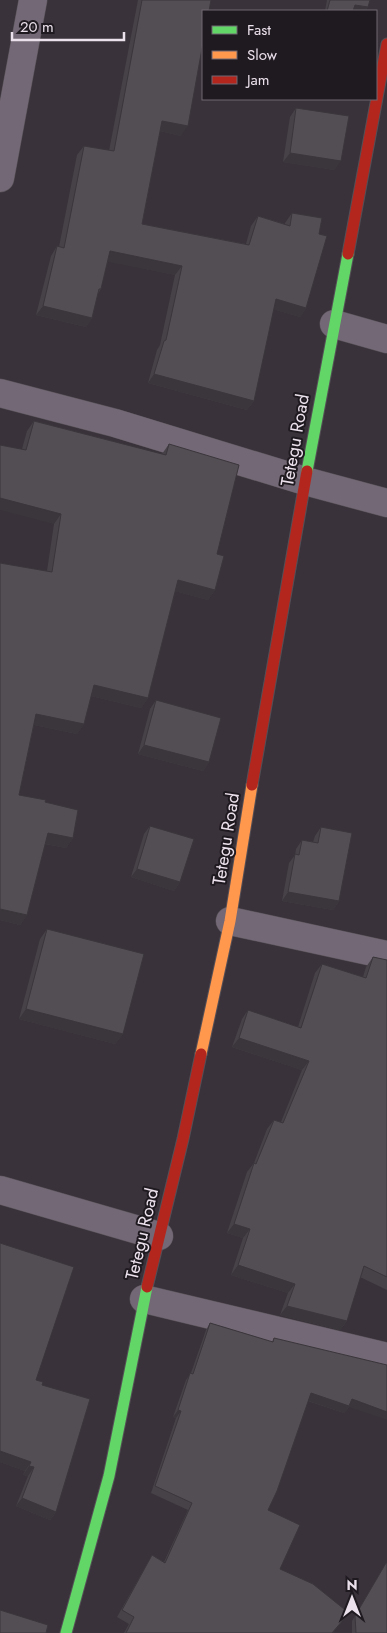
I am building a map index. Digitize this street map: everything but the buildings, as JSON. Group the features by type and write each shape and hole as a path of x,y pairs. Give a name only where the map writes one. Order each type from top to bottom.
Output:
{"street":[{"path":"0,178 33,0"},
{"name":"Tetegu Road","path":"377,97 387,44"},
{"name":"Tetegu Road","path":"66,1633 109,1476 144,1299 183,1139 230,921 268,689 305,481 376,100"},
{"path":"334,324 387,340"},
{"path":"0,393 116,423 305,481 387,503"},
{"path":"230,921 387,955"},
{"path":"0,1190 159,1236"},
{"path":"144,1299 387,1357"}],"traffic: fast":[{"path":"307,471 348,254"},
{"path":"66,1633 109,1476 147,1287"}],"traffic: slow":[{"path":"201,1054 230,921 252,785"}],"traffic: jam":[{"path":"377,98 387,44"},
{"path":"348,254 377,100"},
{"path":"252,785 307,471"},
{"path":"147,1287 183,1139 201,1054"}]}
